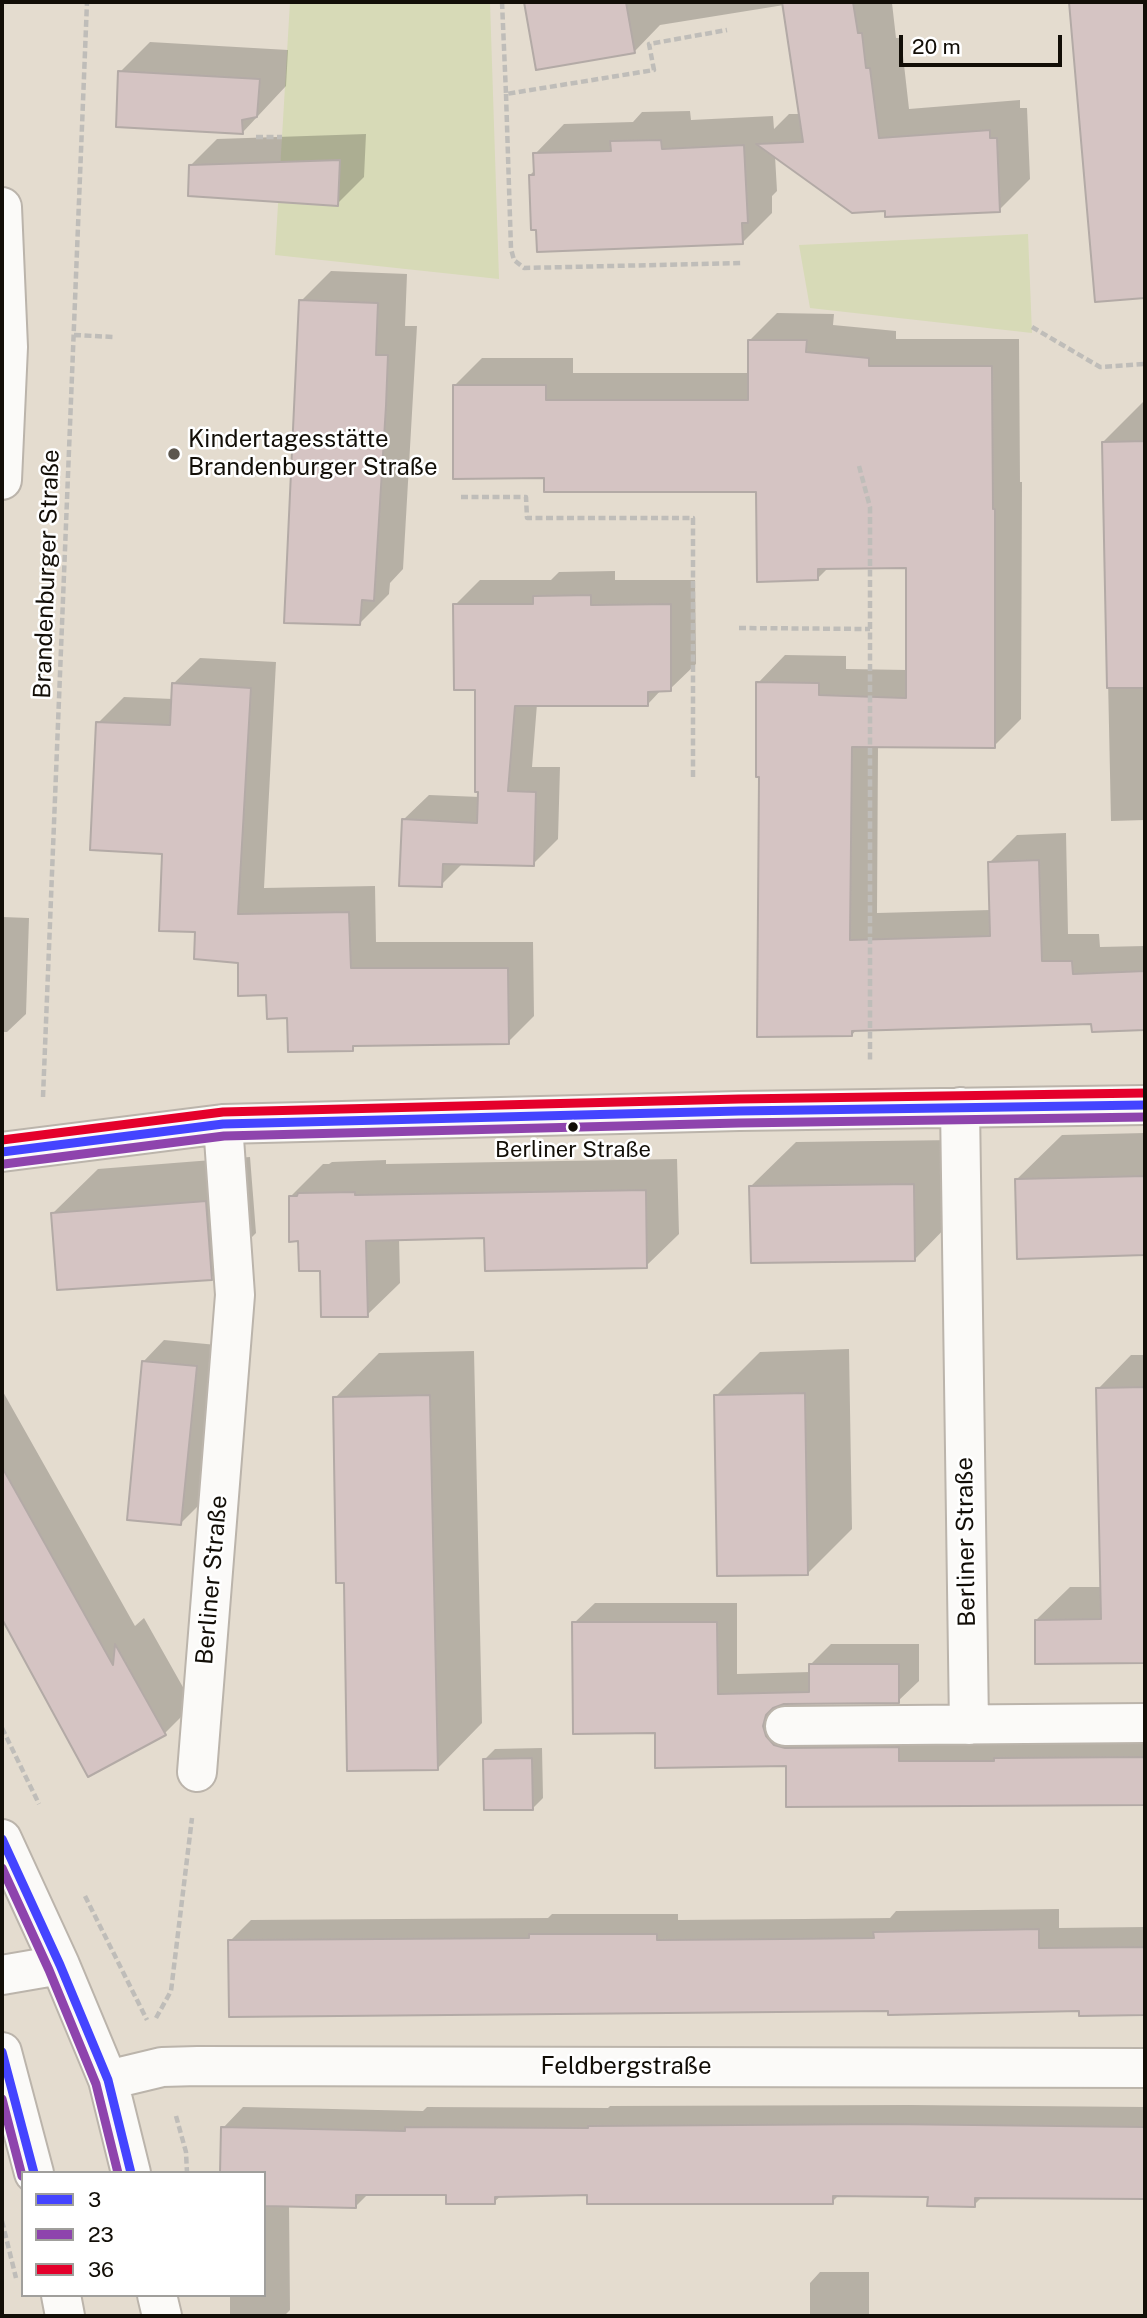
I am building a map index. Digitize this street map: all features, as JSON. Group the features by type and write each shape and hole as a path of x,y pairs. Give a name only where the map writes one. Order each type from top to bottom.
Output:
{"street":[{"path":"2,207 8,347 2,480"},
{"path":"2,1152 223,1124 1145,1105"},
{"name":"Berliner Straße","path":"960,1107 969,1725"},
{"name":"Berliner Straße","path":"197,1772 235,1295 223,1124"},
{"path":"785,1726 1145,1723"},
{"path":"2,1839 60,1965 108,2080 131,2171"},
{"path":"2,1975 60,1965"},
{"path":"2,2052 33,2171"},
{"name":"Feldbergstraße","path":"108,2080 162,2067 1145,2068"},
{"path":"61,2297 65,2316"},
{"path":"158,2297 162,2316"}],"path":[{"name":"Brandenburger Straße","path":"41,1147 87,2"},
{"path":"502,2 511,248 514,260 524,268 536,270 743,263"},
{"path":"506,94 654,70 649,44 727,30"},
{"path":"256,137 282,137"},
{"path":"1032,327 1100,367 1145,364"},
{"path":"74,335 114,337"},
{"path":"859,466 870,507 870,1109"},
{"path":"461,497 526,497 527,518 693,518 693,779"},
{"path":"739,628 870,629"},
{"path":"150,2029 171,1991 197,1772"},
{"path":"186,2152 187,2171"},
{"path":"2,2221 18,2289"}],"green space":[{"path":"290,2 490,2 499,279 275,255"},
{"path":"1028,234 1032,333 810,308 799,245"}],"building":[{"path":"524,2 626,2 635,53 536,70"},
{"path":"782,2 853,2 858,33 862,33 866,68 870,68 879,138 990,130 990,138 997,138 1000,212 885,217 885,211 852,213 756,144 803,142"},
{"path":"1069,2 1145,2 1145,298 1095,302"},
{"path":"118,71 260,79 257,117 242,120 243,134 116,127"},
{"path":"661,140 662,149 744,145 748,223 742,223 743,244 537,252 536,230 531,230 529,175 534,175 533,153 611,151 610,141"},
{"path":"340,160 338,206 188,196 189,165"},
{"path":"299,300 378,303 376,355 388,355 374,601 362,600 360,625 284,623"},
{"path":"748,340 807,340 806,352 869,358 869,366 992,366 995,748 852,747 850,940 990,936 988,862 1039,860 1042,961 1072,961 1073,974 1145,971 1145,1030 1092,1032 1091,1024 852,1031 852,1036 757,1037 759,777 756,777 756,682 819,683 819,695 906,698 906,568 818,569 818,580 757,582 756,492 544,492 544,478 453,479 453,385 546,385 546,400 748,400"},
{"path":"1145,441 1145,688 1107,688 1102,442"},
{"path":"591,595 591,605 671,604 671,691 648,692 648,706 515,706 508,791 536,792 534,866 443,864 442,887 399,886 402,819 477,823 475,690 454,690 453,604 533,604 533,596"},
{"path":"172,683 251,688 238,914 349,912 351,968 508,968 509,1044 353,1046 353,1051 288,1052 287,1018 267,1019 266,995 238,996 238,963 194,959 195,932 159,931 162,854 90,850 96,722 170,725"},
{"path":"1145,1176 1145,1255 1017,1259 1015,1179"},
{"path":"914,1184 915,1261 751,1263 749,1186"},
{"path":"646,1190 647,1268 485,1271 484,1238 366,1241 368,1317 321,1317 320,1271 299,1271 298,1241 289,1242 289,1196 297,1196 298,1193 355,1192 355,1195"},
{"path":"206,1201 212,1280 57,1290 51,1213"},
{"path":"142,1361 197,1366 181,1525 127,1520"},
{"path":"1145,1387 1145,1663 1035,1664 1035,1620 1101,1619 1096,1388"},
{"path":"805,1393 808,1575 717,1576 714,1395"},
{"path":"430,1395 438,1770 347,1771 344,1583 336,1583 333,1397"},
{"path":"2,1467 113,1665 115,1644 166,1735 88,1777 2,1619"},
{"path":"572,1622 717,1622 718,1694 809,1692 809,1664 899,1664 899,1703 784,1704 773,1708 766,1715 763,1726 766,1736 774,1745 785,1748 899,1747 899,1761 1145,1757 1145,1805 786,1807 786,1766 655,1768 655,1733 573,1734"},
{"path":"532,1758 533,1810 484,1810 483,1759"},
{"path":"1039,1929 1039,1948 1145,1947 1145,2015 1079,2016 1079,2011 888,2015 888,2011 229,2017 228,1940 529,1938 529,1934 657,1934 657,1940 874,1938 873,1932"},
{"path":"888,2124 1145,2127 1145,2199 975,2198 975,2207 927,2206 928,2197 833,2196 833,2204 587,2204 587,2195 495,2197 495,2204 446,2204 446,2195 356,2195 356,2208 266,2206 266,2171 220,2171 221,2127 405,2131 405,2127"}],"transit line":[{"name":"36","path":"2,1140 223,1112 739,1099 1145,1093"},
{"name":"3","path":"2,1152 223,1124 739,1111 1145,1105"},
{"name":"23","path":"4,1164 224,1136 739,1123 1145,1117"},
{"name":"3","path":"2,1839 60,1965 108,2080 131,2171"},
{"name":"23","path":"2,1868 49,1970 96,2084 118,2171"},
{"name":"3","path":"2,2052 33,2171"},
{"name":"23","path":"2,2099 21,2172"}],"place":[{"name":"Kindertagesstätte Brandenburger Straße","path":"174,454"},
{"name":"Berliner Straße","path":"573,1127"}]}
